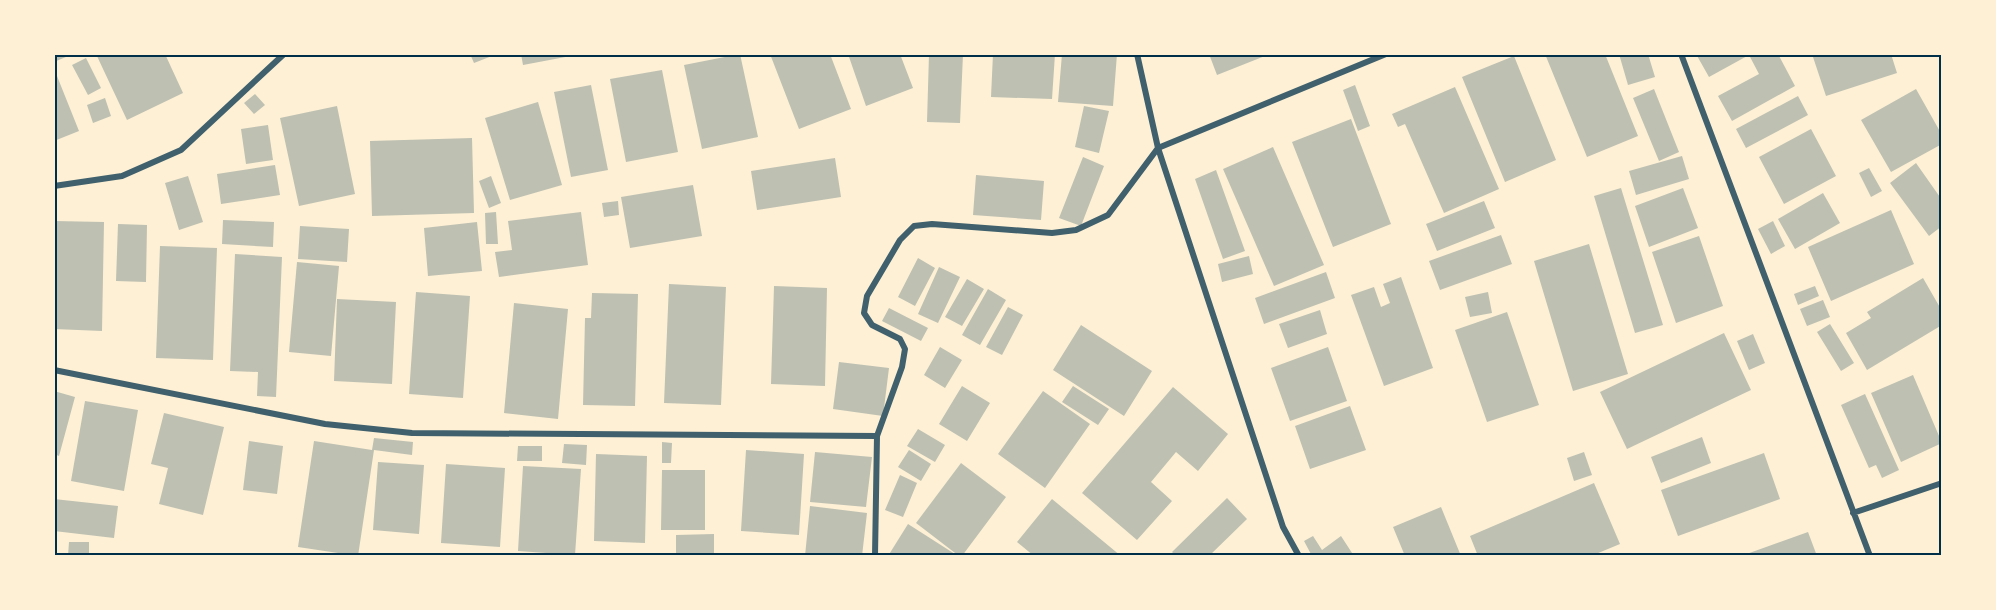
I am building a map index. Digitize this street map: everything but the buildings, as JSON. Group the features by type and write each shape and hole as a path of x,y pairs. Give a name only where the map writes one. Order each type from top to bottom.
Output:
{"street":[{"path":"54,186 122,176 181,150 284,54"},
{"path":"1137,54 1158,148 1280,515 1299,556"},
{"path":"875,556 877,436 902,368 905,349 900,339 872,325 864,313 867,296 900,240 914,226 932,224 1052,234 1076,230 1108,215 1158,148 1386,54"},
{"path":"1681,54 1870,556"},
{"path":"54,370 325,424 412,433 877,436"},
{"path":"1853,513 1942,483"}]}
